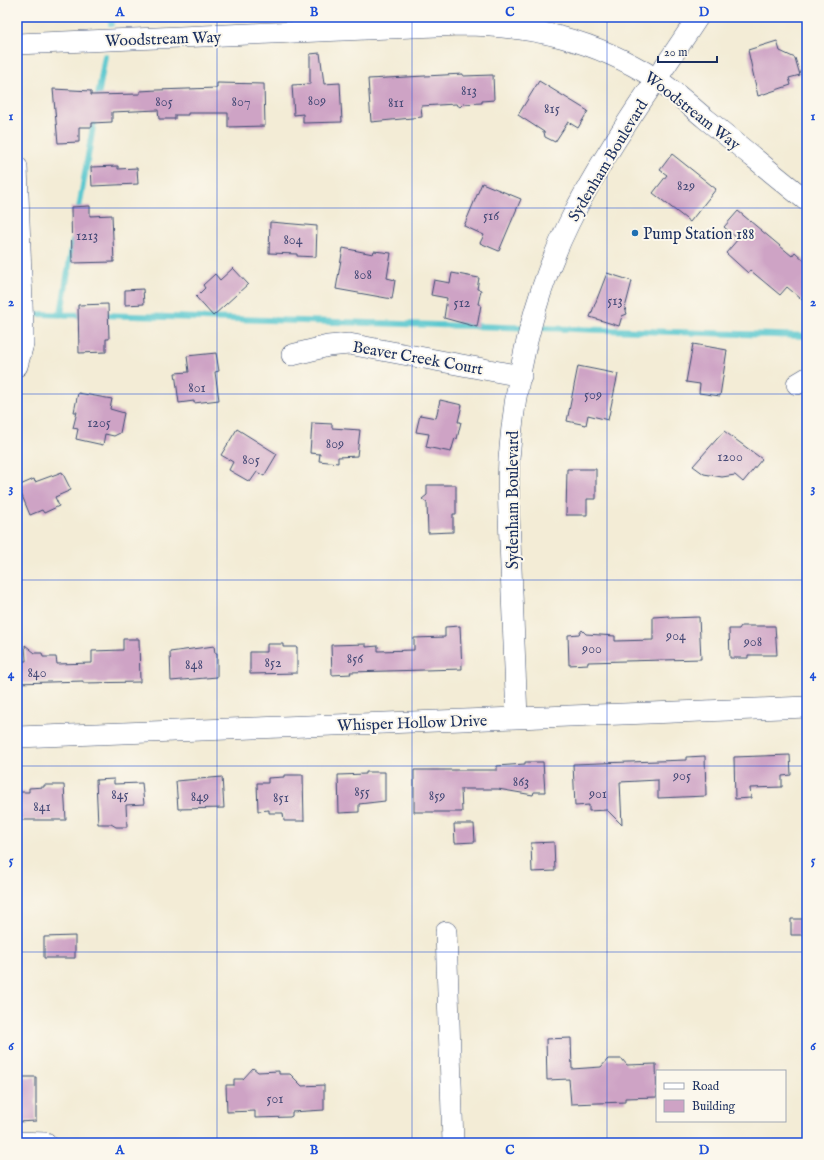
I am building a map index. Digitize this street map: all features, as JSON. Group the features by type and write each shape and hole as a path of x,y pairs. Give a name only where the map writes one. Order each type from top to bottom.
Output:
{"street":[{"name":"Sydenham Boulevard","path":"517,718 509,518 509,468 513,417 526,344 541,292 568,225 601,166 698,17"},
{"name":"Woodstream Way","path":"17,44 268,25 460,25 513,27 572,39 611,54 657,79 807,202"},
{"path":"17,167 23,344 17,366"},
{"name":"Beaver Creek Court","path":"292,355 328,346 349,344 520,376"},
{"name":"Whisper Hollow Drive","path":"17,737 807,707"},
{"path":"446,932 453,1143"},
{"path":"17,1142 46,1143"}],"building":[{"path":"777,41 780,51 795,58 800,75 789,78 791,85 758,96 748,50"},
{"path":"320,53 324,84 340,83 342,122 303,123 303,114 294,115 292,85 310,84 310,54"},
{"path":"463,74 463,76 493,75 494,100 482,101 482,103 463,104 460,107 456,104 421,106 422,117 371,122 368,79"},
{"path":"539,81 588,111 578,128 568,122 555,142 545,137 544,132 518,115"},
{"path":"217,83 264,84 265,126 228,127 228,113 188,113 188,115 175,115 175,119 159,119 158,110 112,112 112,122 92,123 92,127 79,127 79,142 58,143 53,89 91,91 91,95 140,94 140,91 217,88"},
{"path":"672,154 716,189 690,222 653,193 667,175 660,170"},
{"path":"118,166 118,169 137,168 138,184 92,186 91,167"},
{"path":"482,183 521,199 499,251 480,243 484,235 464,226"},
{"path":"90,206 90,216 112,215 114,262 72,263 71,207"},
{"path":"738,211 792,256 795,252 807,263 807,304 787,287 780,295 750,270 748,273 726,253 738,239 724,227"},
{"path":"270,222 317,226 316,257 297,256 297,254 269,253"},
{"path":"343,248 373,254 374,251 391,253 387,278 395,280 392,299 336,289"},
{"path":"233,268 248,284 213,316 196,297 205,288 203,285 215,274 220,280"},
{"path":"452,273 479,278 477,289 481,290 478,304 481,305 477,327 444,318 447,298 431,295 434,280 450,283"},
{"path":"607,273 632,281 625,308 627,314 622,316 619,326 590,317"},
{"path":"143,289 144,304 125,305 125,290"},
{"path":"108,304 109,339 106,339 106,352 79,353 78,305"},
{"path":"693,344 727,350 720,396 699,393 700,384 686,382"},
{"path":"216,353 219,371 215,372 219,400 179,403 175,373 189,372 187,356"},
{"path":"578,366 618,374 608,420 588,415 586,425 567,421"},
{"path":"78,393 112,399 110,409 124,413 120,433 114,436 105,434 103,445 76,439 78,429 73,428 77,412 74,412"},
{"path":"440,400 462,405 458,422 461,422 457,439 455,438 451,452 426,447 429,434 416,432 420,415 436,418"},
{"path":"312,423 332,424 332,428 360,430 357,456 338,457 338,463 319,461 320,454 310,453"},
{"path":"237,429 277,454 264,476 257,472 250,482 229,470 233,462 221,455"},
{"path":"724,431 762,459 743,482 735,475 722,477 704,474 693,466"},
{"path":"567,469 596,469 596,499 587,499 587,515 566,515"},
{"path":"62,472 71,490 55,497 59,506 44,513 42,510 30,515 18,486 34,479 35,482"},
{"path":"427,485 456,485 456,514 453,514 453,532 428,533 427,503 422,499 427,495"},
{"path":"669,616 669,618 699,617 701,659 588,662 588,664 569,665 568,635 579,634 582,630 586,634 615,636 615,641 653,640 653,617"},
{"path":"460,626 462,669 350,672 351,674 332,675 331,645 366,644 366,647 378,646 378,651 414,650 414,638 445,637 445,627"},
{"path":"741,626 775,626 777,655 748,655 748,658 730,658 729,629 739,629"},
{"path":"123,639 139,639 140,682 83,683 83,681 17,683 17,661 26,661 25,645 35,653 42,653 43,657 56,657 57,664 92,663 92,651 123,650"},
{"path":"267,644 283,644 283,647 297,647 297,673 250,674 250,652 267,652"},
{"path":"214,646 215,653 217,653 217,677 171,681 170,652"},
{"path":"790,755 791,775 782,776 782,787 750,788 751,798 735,799 734,757"},
{"path":"705,756 706,796 658,798 658,780 620,782 622,825 607,810 589,811 589,805 575,806 573,764 686,760 686,757"},
{"path":"525,762 543,762 545,792 534,792 533,795 498,789 461,789 462,812 414,812 414,770 497,770 497,766 525,764"},
{"path":"366,772 385,772 385,801 359,804 359,812 339,813 338,775 366,774"},
{"path":"284,775 303,775 304,821 284,821 283,813 269,813 269,810 258,811 257,783 268,783 268,778 284,777"},
{"path":"222,777 224,808 178,809 176,781"},
{"path":"114,779 114,784 142,783 144,804 126,805 127,827 116,827 111,824 98,824 96,780"},
{"path":"44,785 64,785 66,820 19,820 18,792 29,792 29,788 44,787"},
{"path":"454,824 474,824 475,842 455,843"},
{"path":"554,842 555,871 532,872 531,843"},
{"path":"791,919 807,919 807,935 791,935"},
{"path":"75,936 75,958 44,958 44,937"},
{"path":"571,1038 572,1069 601,1067 608,1059 622,1059 627,1065 656,1064 656,1097 625,1098 625,1102 571,1104 569,1079 547,1080 546,1039"},
{"path":"253,1068 258,1072 279,1071 279,1074 290,1074 302,1086 324,1085 324,1110 292,1112 292,1116 290,1117 255,1118 255,1111 227,1112 226,1085 234,1085 234,1079 243,1079"},
{"path":"17,1077 36,1077 36,1121 17,1122"}],"waterway":[{"path":"111,24 112,17"},
{"path":"97,102 105,56"},
{"path":"78,214 95,115"},
{"path":"61,314 73,241"},
{"path":"39,314 86,315"},
{"path":"101,315 807,336"}],"place":[{"name":"Pump Station 188","path":"635,233"}]}
